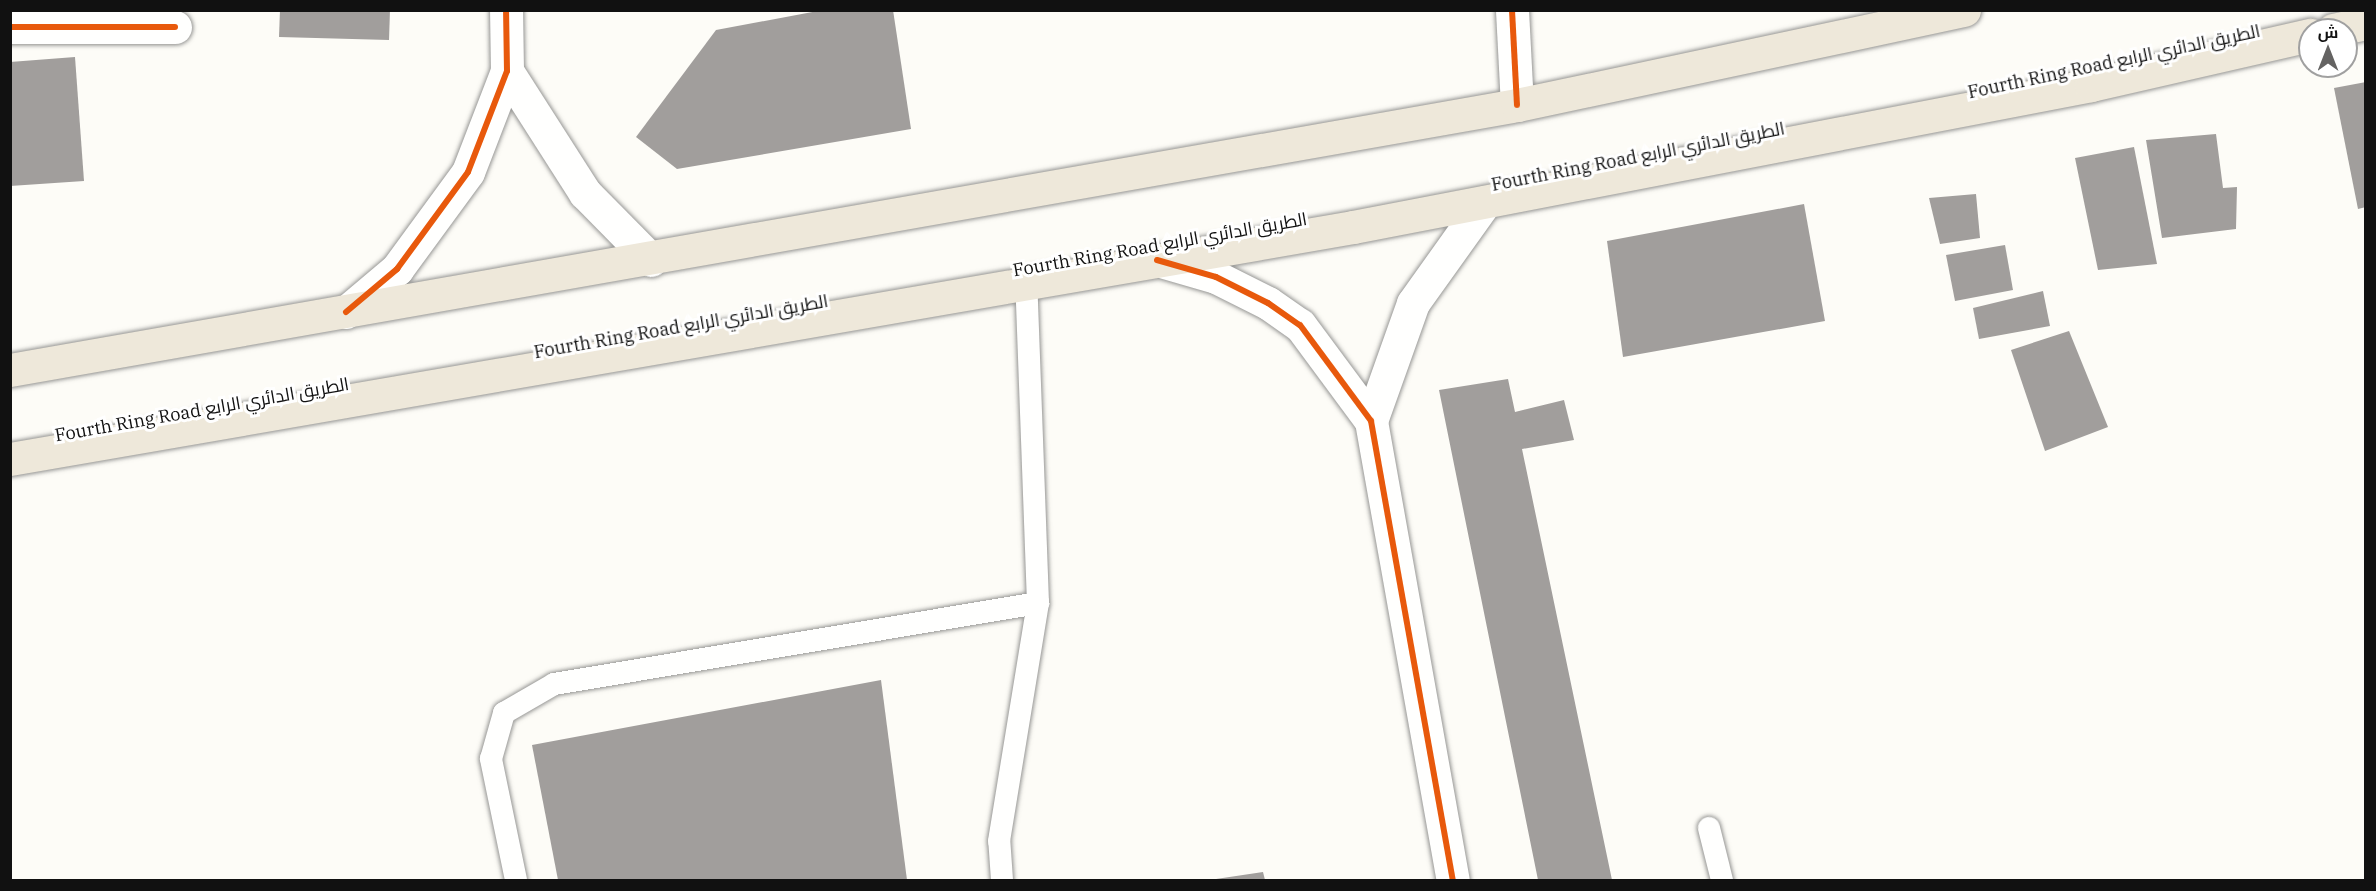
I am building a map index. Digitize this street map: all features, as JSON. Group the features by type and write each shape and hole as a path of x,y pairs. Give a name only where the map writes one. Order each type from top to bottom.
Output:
{"main road":[{"path":"10,370 651,260 1517,105 1964,10"},
{"name":"Fourth Ring Road الطريق الدائري الرابع","path":"10,459 1485,202 2091,85 2298,38"}],"street":[{"path":"1512,10 1517,105"},
{"path":"346,312 398,269 435,222 468,172 507,71 506,11"},
{"path":"10,27 175,27"},
{"path":"507,71 585,193 651,260"},
{"path":"1371,421 1413,303 1485,202"},
{"path":"1156,260 1216,277 1269,303 1300,325 1371,421 1453,880"}],"lane":[{"path":"1002,880 999,841 1038,603 1026,283"},
{"path":"516,880 490,759 504,713 554,684 1038,603"},
{"path":"1709,828 1722,880"}],"building":[{"path":"280,10 390,10 389,40 279,37"},
{"path":"823,10 893,10 911,129 677,169 636,137 716,30"},
{"path":"75,57 84,181 10,186 10,62"},
{"path":"2366,82 2366,207 2358,209 2334,88"},
{"path":"2216,134 2223,188 2237,187 2236,229 2162,238 2146,140"},
{"path":"2134,147 2157,264 2098,270 2075,158"},
{"path":"1976,194 1980,238 1940,244 1929,198"},
{"path":"1804,204 1825,321 1623,357 1607,241"},
{"path":"2005,245 2013,290 1955,301 1946,255"},
{"path":"2043,291 2050,326 1979,339 1973,308"},
{"path":"2069,331 2108,427 2045,451 2011,350"},
{"path":"1508,379 1515,412 1564,400 1574,440 1522,449 1612,880 1538,880 1439,390"},
{"path":"881,680 907,880 558,880 532,745"},
{"path":"1263,872 1265,880 1216,880 1216,879"}],"cycle path":[{"path":"346,312 397,269 468,172 507,71 506,10"},
{"path":"1512,10 1517,105"},
{"path":"10,27 175,27"},
{"path":"1157,260 1216,277 1268,303 1300,325 1371,421 1453,880"}]}
